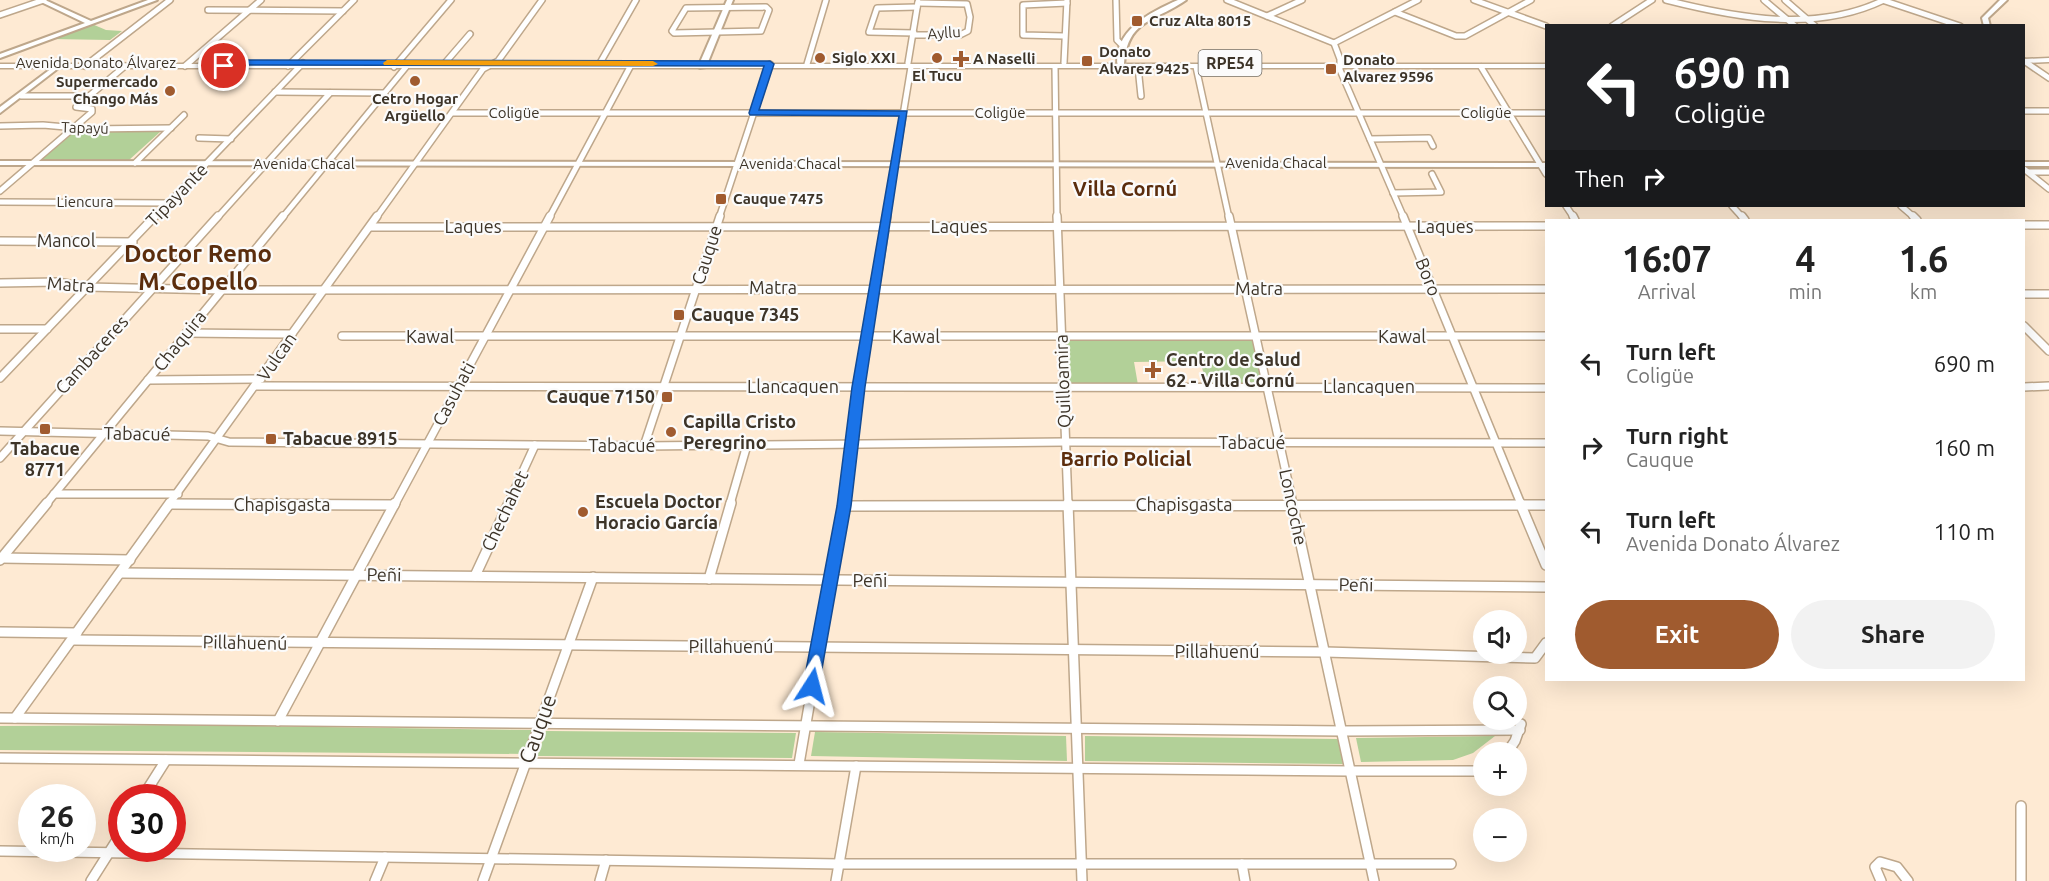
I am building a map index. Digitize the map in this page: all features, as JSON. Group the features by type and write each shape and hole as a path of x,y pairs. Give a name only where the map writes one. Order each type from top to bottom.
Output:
{"main road":[{"path":"42,0 90,23"},
{"path":"0,56 154,0"},
{"path":"1120,65 1122,45 1148,18 1183,0"},
{"path":"1986,24 1985,18 2004,0"},
{"path":"702,65 729,3"},
{"path":"2025,58 2049,58"},
{"name":"Avenida Donato Álvarez","path":"769,66 807,64 1055,68 1120,65 1196,67 1545,62"},
{"name":"Avenida Donato Álvarez","path":"0,65 600,63 769,66 1065,63 1545,66"},
{"name":"Avenida Donato Álvarez","path":"87,65 187,64"},
{"path":"0,111 60,65"},
{"name":"Avenida Donato Álvarez","path":"396,65 406,67 702,65"},
{"name":"Avenida Chacal","path":"0,163 1544,165"},
{"path":"2025,168 2049,164"}],"street":[{"path":"0,15 42,0"},
{"path":"87,65 170,0"},
{"path":"187,64 261,0"},
{"name":"Tipayante","path":"0,378 275,93 296,64 354,0"},
{"path":"396,65 451,0"},
{"path":"485,67 495,63 542,0"},
{"path":"600,63 636,0"},
{"path":"807,64 826,0"},
{"path":"1116,0 1117,40 1122,45"},
{"path":"1227,0 1334,43 1418,0"},
{"path":"1267,16 1302,0"},
{"path":"1474,0 1545,26"},
{"path":"1395,12 1456,36 1470,35 1531,0"},
{"path":"1615,24 1652,0"},
{"path":"1666,0 1729,14 1787,19 1846,15 1883,0 1954,24"},
{"path":"1764,0 1793,24"},
{"path":"1785,0 1813,24"},
{"path":"1064,36 1023,35 1023,5 1067,2 1064,36 1065,63"},
{"path":"729,3 766,7 768,10 761,31 716,33 672,31 686,8 729,3"},
{"path":"799,764 844,506 866,337 897,163 909,65 914,34 918,3 877,8 869,32 914,34"},
{"name":"Ayllu","path":"914,34 965,33 968,31 970,17 969,6 963,3 918,3"},
{"path":"0,6 10,11"},
{"path":"208,10 343,10"},
{"path":"445,63 470,34"},
{"name":"Boro","path":"1334,43 1358,113 1381,163 1545,562"},
{"path":"2025,59 2049,78"},
{"path":"0,191 93,111 76,107 125,66"},
{"name":"Cauque","path":"644,446 769,66"},
{"name":"Chaquira","path":"0,559 406,67"},
{"name":"Vulcan","path":"15,718 485,67"},
{"name":"Casuhati","path":"278,721 630,67"},
{"path":"1138,67 1141,96"},
{"name":"Loncoche","path":"1196,67 1326,652 1374,881"},
{"path":"1481,67 1544,165"},
{"name":"Quilloamira","path":"1055,68 1057,227 1066,506 1074,651 1082,881"},
{"path":"275,93 384,93"},
{"name":"Cambaceres","path":"0,458 264,163 330,93"},
{"path":"21,96 89,96"},
{"path":"2025,111 2049,111"},
{"name":"Coligüe","path":"453,113 1545,113"},
{"path":"135,163 184,115"},
{"name":"Tapayú","path":"0,126 51,126 73,129 171,128"},
{"path":"199,138 231,139"},
{"path":"1370,139 1429,138 1433,146"},
{"path":"2025,168 2049,172"},
{"path":"2025,168 2049,189"},
{"path":"1393,192 1441,192 1432,174"},
{"name":"Liencura","path":"0,202 170,203"},
{"path":"1733,207 1744,219"},
{"path":"1902,207 1916,219"},
{"path":"2025,225 2049,225"},
{"name":"Laques","path":"371,227 1545,226"},
{"name":"Mancol","path":"0,241 133,242"},
{"name":"Matra","path":"0,283 57,282 87,287 222,290 1545,289"},
{"path":"2025,294 2049,294"},
{"path":"0,329 47,329"},
{"path":"186,333 292,334"},
{"path":"2027,333 2049,351"},
{"name":"Kawal","path":"342,336 1256,338 1545,336"},
{"name":"Llancaquen","path":"148,380 458,387 1545,388"},
{"path":"2025,387 2049,386"},
{"name":"Tabacué","path":"0,431 208,436 229,442 535,446 1065,442 1545,443"},
{"path":"709,579 747,445"},
{"name":"Chechahet","path":"475,576 535,446"},
{"path":"54,494 178,494"},
{"name":"Chapisgasta","path":"170,504 394,505"},
{"name":"Chapisgasta","path":"844,506 1545,505"},
{"path":"0,559 130,560"},
{"name":"Peñi","path":"121,573 1545,587"},
{"name":"Cauque","path":"483,881 593,578"},
{"name":"Pillahuenú","path":"0,632 74,637 319,644 1326,652 1535,658 1545,644"},
{"path":"0,718 1343,731 1520,727 1512,742"},
{"path":"0,758 1473,771"},
{"path":"151,784 166,760"},
{"path":"836,881 855,766"},
{"path":"2021,806 2021,881"},
{"path":"0,851 108,853"},
{"path":"186,854 839,864 1451,864"},
{"path":"91,881 108,855"},
{"path":"375,881 385,857"},
{"path":"600,881 606,860"},
{"path":"1881,881 1875,867 1880,862 1899,868 1908,881"},
{"path":"1242,864 1245,881"}],"green space":[{"path":"92,24 106,30 122,31 110,40 50,39"},
{"path":"72,132 160,132 129,160 39,160"},
{"path":"1254,339 1263,385 1207,385 1200,361 1134,362 1138,385 1067,385 1065,340"},
{"path":"184,725 534,730 526,754 0,750 0,726"},
{"path":"546,731 796,733 792,758 537,756"},
{"path":"815,732 1066,736 1067,761 811,756"},
{"path":"1085,736 1338,739 1343,764 1085,761"},
{"path":"1495,736 1487,742 1473,742 1473,753 1453,760 1361,762 1356,738"}],"slow traffic":[{"path":"387,63 653,64"}],"place":[{"name":"Cruz Alta 8015","path":"1137,21"},
{"name":"Siglo XXI","path":"820,58"},
{"name":"El Tucu","path":"937,58"},
{"name":"A Naselli","path":"961,59"},
{"name":"Donato Alvarez 9425","path":"1087,61"},
{"name":"Donato Alvarez 9596","path":"1331,69"},
{"name":"Cetro Hogar Argüello","path":"415,81"},
{"name":"Supermercado Chango Más","path":"170,91"},
{"name":"Cauque 7475","path":"721,199"},
{"name":"Cauque 7345","path":"679,315"},
{"name":"Centro de Salud 62 - Villa Cornú","path":"1153,370"},
{"name":"Cauque 7150","path":"667,397"},
{"name":"Tabacue 8771","path":"45,429"},
{"name":"Capilla Cristo Peregrino","path":"671,432"},
{"name":"Tabacue 8915","path":"271,439"},
{"name":"Escuela Doctor Horacio García","path":"583,512"}],"district":[{"name":"Villa Cornú","path":"1125,189"},
{"name":"Doctor Remo M. Copello","path":"198,268"},
{"name":"Barrio Policial","path":"1126,459"}],"route":[{"path":"224,66 229,63 770,64 754,113 904,113 859,387 844,506 812,686"}]}
